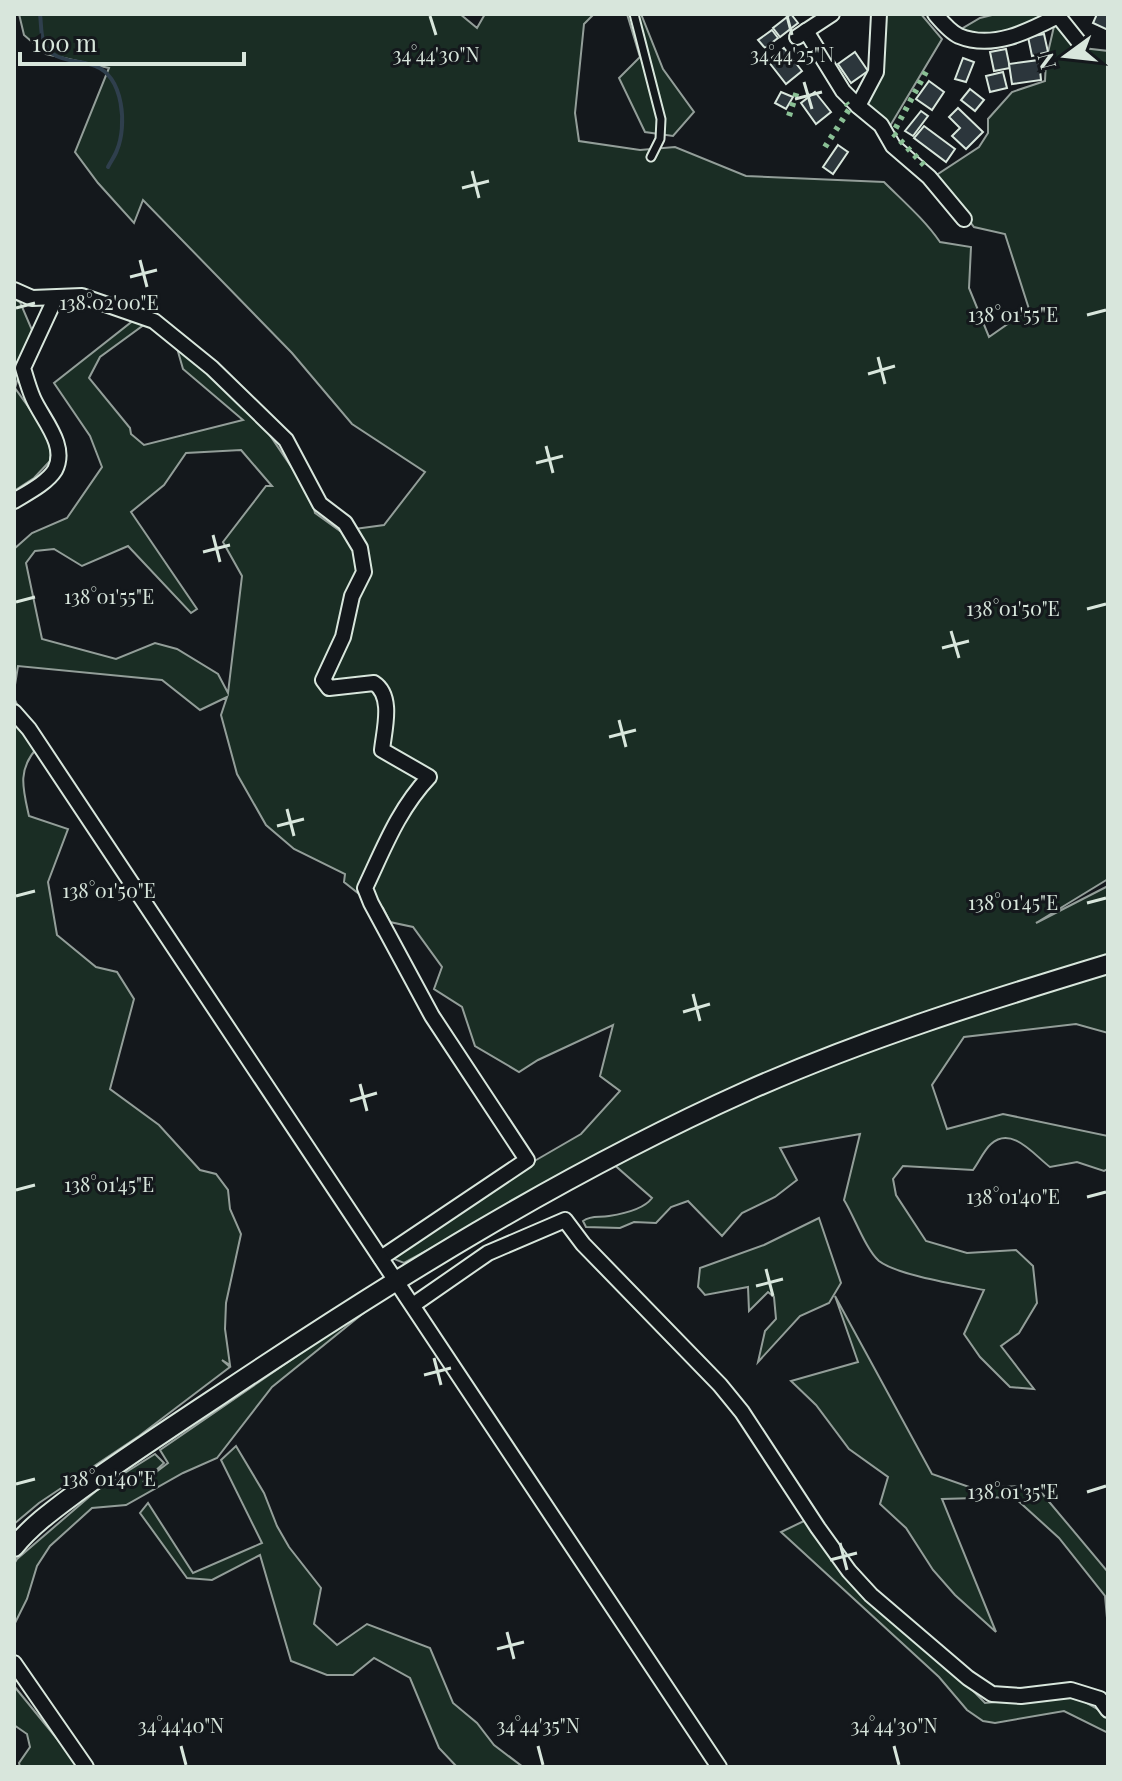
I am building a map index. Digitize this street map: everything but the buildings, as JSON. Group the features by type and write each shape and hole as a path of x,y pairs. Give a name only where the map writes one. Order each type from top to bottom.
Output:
{"street":[{"path":"832,14 802,34 843,91 881,125 893,146 929,177 964,219"},
{"path":"858,106 876,72 879,14"},
{"path":"935,14 958,35 985,41 1021,36 1058,16 1078,41"},
{"path":"14,290 32,298 82,296 154,321 212,368 286,440 320,504 345,523 360,548 364,572 352,596 343,637 323,680 329,688 374,683 380,687 386,702 382,750 429,777 411,797 390,831 365,888 432,1016 527,1160 381,1258"},
{"path":"14,501 54,471 57,462 57,439 33,399 23,368 55,299"},
{"path":"14,712 29,729 138,891 719,1767"},
{"path":"14,1547 30,1527 105,1472 259,1369 550,1188 747,1091 939,1016 1108,964"},
{"path":"413,1305 488,1253 565,1220 583,1244 720,1385 742,1412 818,1528 871,1595 968,1678 992,1694 1021,1696 1071,1690 1100,1699 1108,1710"},
{"path":"14,1663 86,1767"}],"lane":[{"path":"634,14 661,119 660,139 651,157"}],"green space":[{"path":"19,14 460,14 477,28 485,14 594,14 584,24 575,113 579,141 640,150 675,147 746,176 884,182 921,218 940,242 971,247 969,288 989,337 1029,309 1005,234 974,227 935,176 979,147 988,133 988,119 1012,92 1045,81 1055,22 1083,48 1108,51 1108,879 1036,923 1108,886 1108,1033 1076,1024 964,1037 932,1085 947,1129 1003,1114 1108,1136 1108,1169 1104,1171 1077,1162 1050,1167 1023,1144 1007,1138 991,1144 973,1170 903,1166 893,1179 896,1195 926,1241 967,1253 1016,1250 1033,1266 1037,1303 1019,1333 1001,1346 1034,1389 1010,1387 980,1357 964,1334 984,1290 899,1271 879,1261 869,1249 844,1200 860,1134 780,1148 797,1180 775,1197 742,1213 722,1236 688,1201 671,1207 656,1223 634,1222 620,1228 586,1227 583,1221 586,1219 632,1210 652,1198 603,1155 404,1263 394,1259 415,1239 581,1134 620,1091 600,1076 613,1025 519,1072 475,1046 462,1007 434,989 442,967 413,927 390,922 383,908 378,909 344,882 345,874 294,849 266,825 237,774 221,715 227,697 200,710 162,680 18,666 14,691 14,549 32,533 67,518 102,467 90,436 54,383 134,320 145,324 100,357 89,378 130,428 131,434 144,445 243,420 183,369 175,341 267,431 311,496 315,513 340,531 384,525 425,472 352,424 292,353 143,200 134,223 75,152 109,68 46,54 24,35","holes":["241,450 272,486 266,486 223,542 242,576 228,693 218,674 177,649 155,643 116,659 42,639 26,563 35,551 54,549 82,566 128,546 191,613 197,609 131,512 164,485 186,453"]},
{"path":"627,14 641,14 663,69 694,112 673,136 645,132 619,78 640,57"},
{"path":"885,14 921,14 942,39 890,126 860,103"},
{"path":"996,14 1057,14 1029,32 977,36 958,31 980,18"},
{"path":"14,299 20,302 32,330 15,388 52,440 50,461 34,478 14,491"},
{"path":"14,698 37,748 26,764 23,780 29,816 68,829 48,882 57,935 96,967 117,972 134,999 110,1089 159,1125 200,1170 216,1174 228,1190 230,1209 241,1234 226,1303 225,1329 230,1365 222,1360 230,1367 14,1524"},
{"path":"819,1218 841,1283 829,1303 800,1316 758,1362 765,1331 776,1319 774,1297 768,1292 749,1311 748,1287 705,1295 698,1287 700,1268 764,1245"},
{"path":"387,1294 272,1387 217,1458 126,1505 92,1508 50,1546 37,1566 27,1599 14,1625 14,1564 17,1559 96,1491 155,1454 164,1463 143,1482 168,1463 160,1450"},
{"path":"835,1296 932,1474 972,1488 1022,1486 1040,1491 1108,1572 1108,1629 1105,1596 1059,1538 1014,1497 942,1499 996,1632 933,1570 906,1528 880,1504 888,1477 849,1449 816,1405 791,1381 858,1362"},
{"path":"236,1446 264,1493 289,1547 321,1588 314,1624 337,1645 367,1624 430,1648 453,1703 477,1723 494,1745 523,1767 457,1767 439,1748 410,1678 374,1658 353,1675 327,1675 291,1661 260,1555 212,1580 187,1578 140,1513 148,1503 193,1573 262,1543 221,1460"},
{"path":"806,1520 985,1703 1072,1695 1108,1715 1108,1733 1064,1711 995,1723 983,1721 967,1710 939,1677 781,1532"},
{"path":"14,1686 80,1767 20,1767 19,1763 30,1747 27,1734 14,1725"}],"waterway":[{"path":"40,14 45,46 63,59 95,66 105,72 117,91 122,128 117,150 108,167"}],"hedge":[{"path":"924,165 893,133 927,70"},
{"path":"789,116 798,88"},
{"path":"825,147 850,108 846,103"}]}
